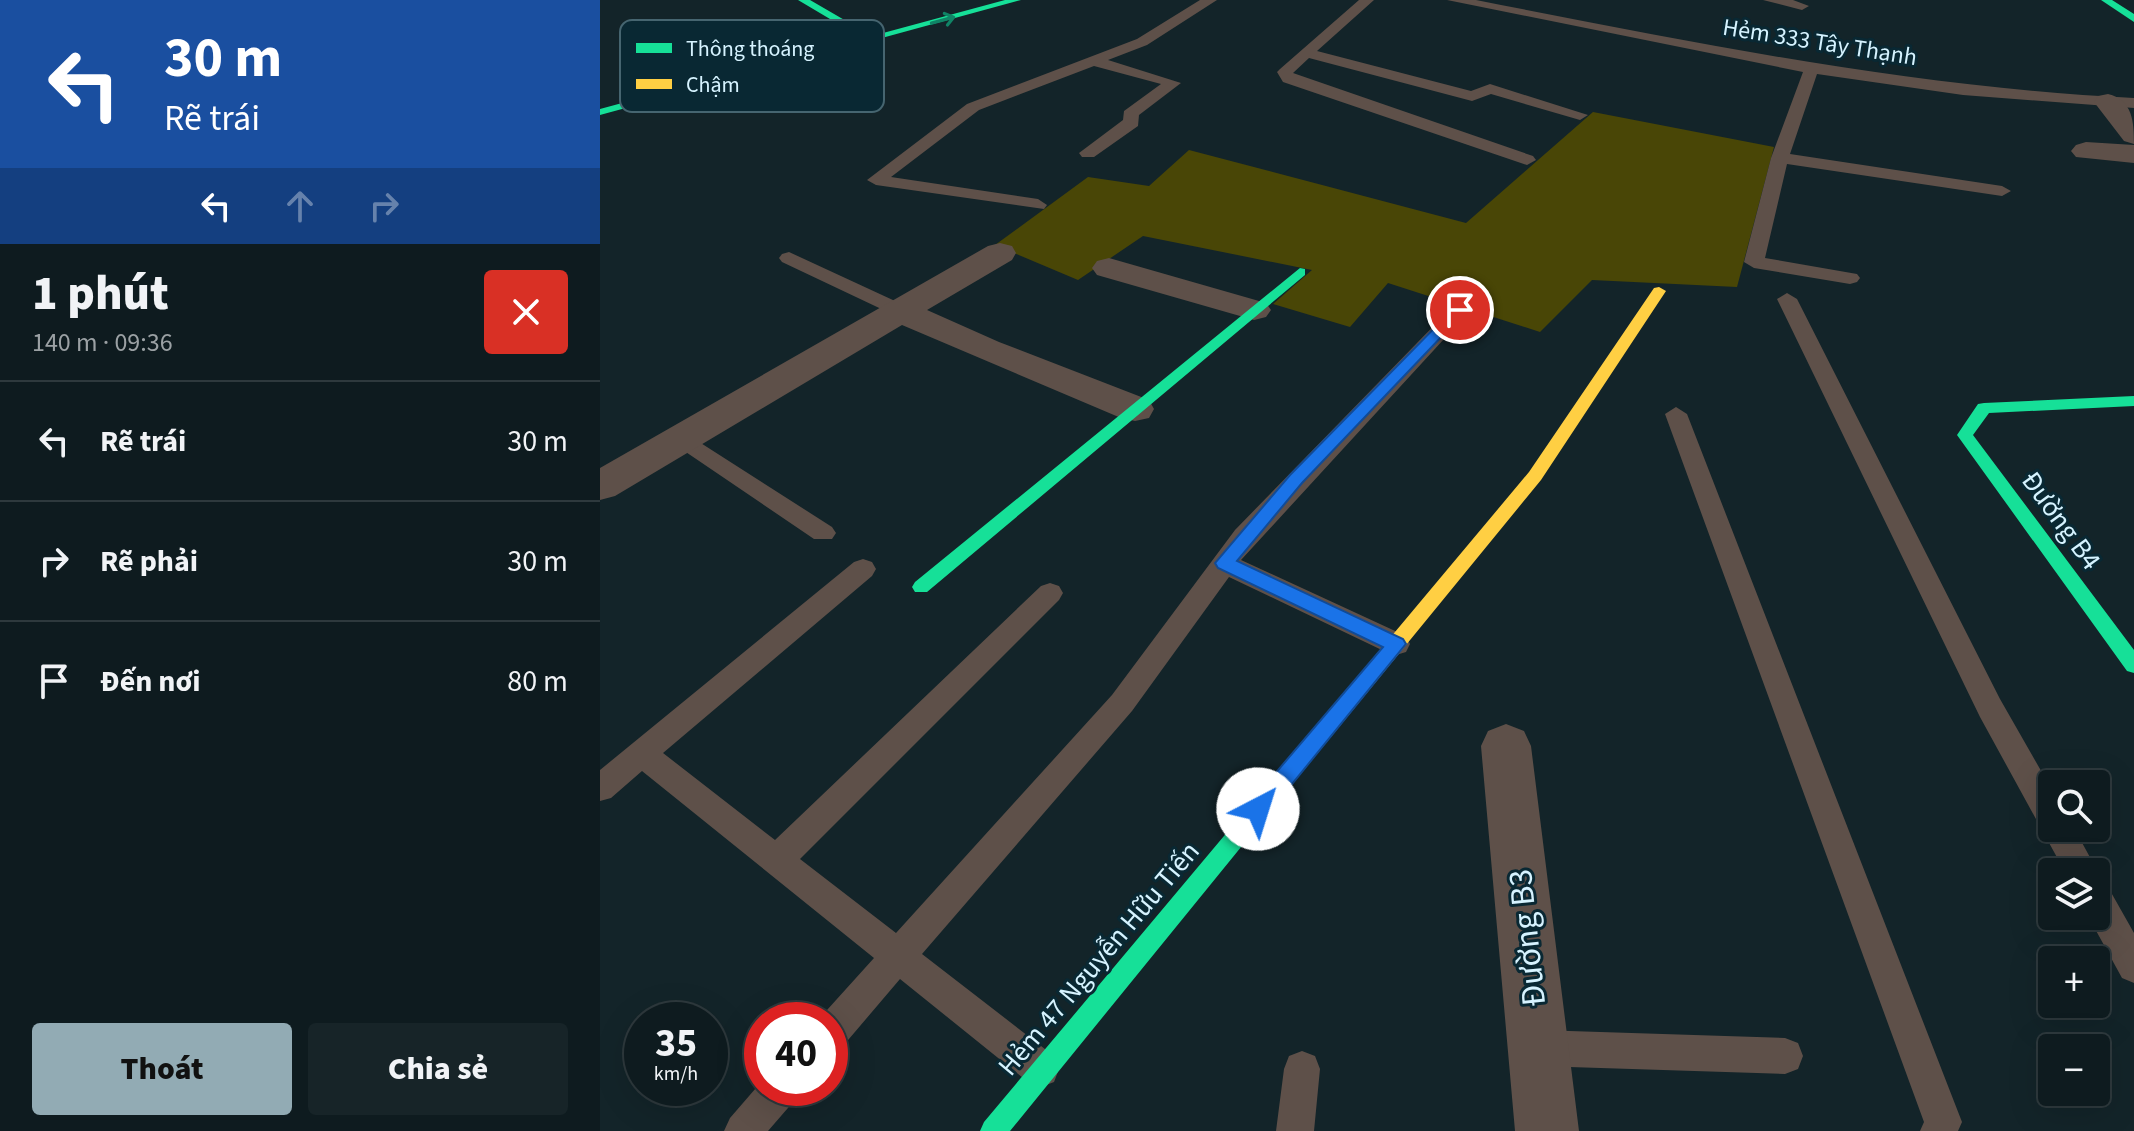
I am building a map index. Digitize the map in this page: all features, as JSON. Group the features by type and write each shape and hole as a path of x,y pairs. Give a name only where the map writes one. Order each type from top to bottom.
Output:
{"street":[{"path":"803,0 840,20"},
{"path":"874,20 951,0"},
{"path":"884,36 1016,0"},
{"path":"2106,0 2134,19"},
{"path":"600,93 620,88"},
{"path":"2121,102 2134,135"},
{"path":"600,112 620,107"},
{"path":"2086,151 2134,154"},
{"path":"600,486 1000,253"},
{"path":"1109,268 1254,310"},
{"path":"921,587 1300,272"},
{"name":"Hẻm 47 Nguyễn Hữu Tiến","path":"993,1131 1041,1069 1535,476 1659,291"},
{"path":"901,311 986,350 1135,409"},
{"name":"Đường B4","path":"2134,401 1984,408 1965,435 2134,665"},
{"name":"Đường B3","path":"1506,746 1547,1131"}],"lane":[{"path":"1038,205 876,180 973,107 1142,42 1210,0"},
{"path":"1367,0 1289,68 1286,76 1299,85 1527,160"},
{"name":"Hẻm 333 Tây Thạnh","path":"1454,0 1812,67 2040,99 2121,102"},
{"path":"1770,0 1802,6"},
{"path":"1306,53 1472,96 1490,89 1580,115"},
{"path":"1088,153 1134,120 1130,114 1173,83 1093,61"},
{"path":"1812,67 1780,158 1754,262 1850,278"},
{"path":"1780,158 2002,191"},
{"path":"789,258 901,311"},
{"path":"1787,299 1990,708 2038,794"},
{"path":"848,1013 1122,703 1224,563 1296,479 1460,310"},
{"path":"1676,414 1943,1122 1939,1131"},
{"path":"682,439 823,533"},
{"path":"1224,563 1396,644"},
{"path":"600,788 863,569"},
{"path":"777,860 1050,593"},
{"path":"642,754 1041,1069"},
{"path":"2110,923 2134,966"},
{"path":"1538,1048 1785,1056"},
{"path":"1295,1131 1302,1069"},
{"path":"743,1131 765,1106"}],"shaded area":[{"path":"1593,112 1774,147 1737,287 1592,280 1540,332 1388,283 1350,327 1273,304 1312,270 1143,236 1078,280 995,245 1088,177 1149,186 1189,150 1466,223"}],"traffic: fast":[{"path":"803,0 838,20"},
{"path":"884,36 1016,0"},
{"path":"2106,0 2134,19"},
{"path":"600,112 620,107"},
{"path":"921,587 1300,272"},
{"path":"2134,401 1984,408 1965,435 2134,665"},
{"path":"993,1131 1309,749"}],"traffic: slow":[{"path":"1309,749 1535,476 1659,291"}],"route":[{"path":"1258,809 1396,644 1224,563 1296,479 1460,310"}]}
